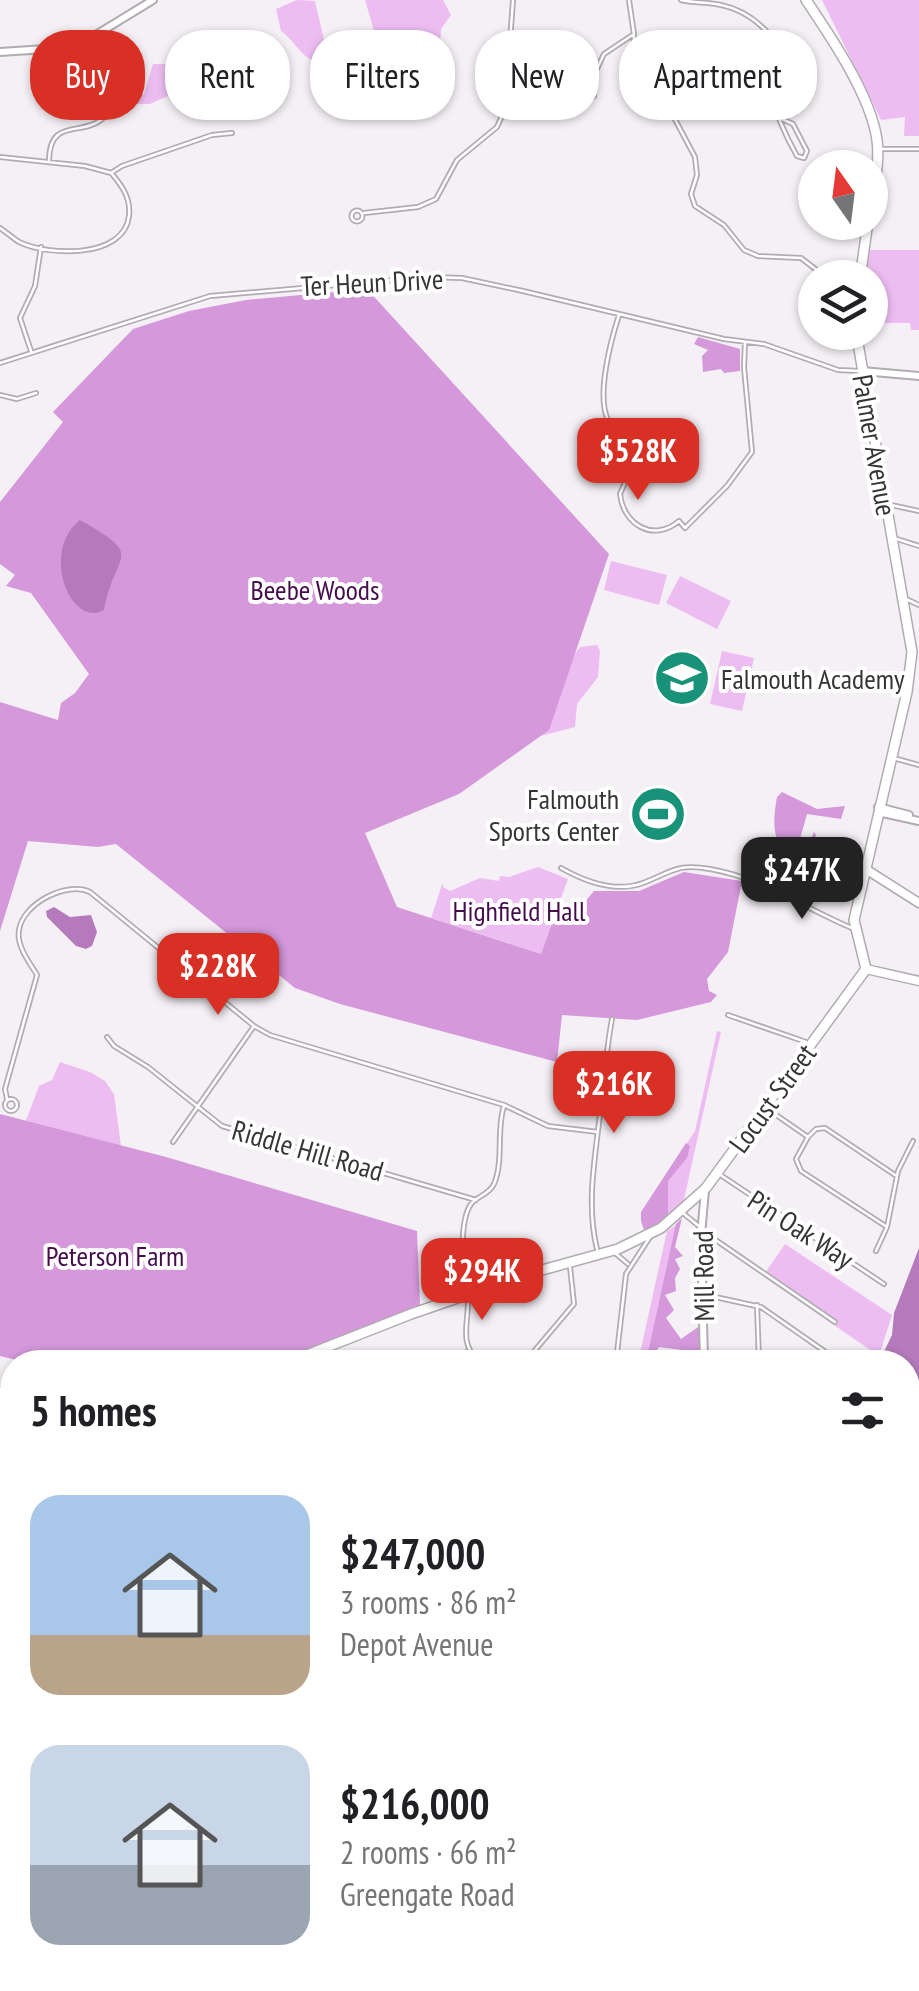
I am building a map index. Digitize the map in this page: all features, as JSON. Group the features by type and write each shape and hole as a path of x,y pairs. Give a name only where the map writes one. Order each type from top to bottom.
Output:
{"highway":[{"path":"806,0 868,108 878,149"},
{"name":"Palmer Avenue","path":"855,929 866,858 915,674 859,350"},
{"path":"855,929 866,969"},
{"name":"Locust Street","path":"318,1350 467,1294 613,1251 661,1228 705,1190 866,969"}],"main road":[{"path":"866,858 886,881 919,903"},
{"path":"866,969 919,981"}],"street":[{"path":"0,52 22,48 70,50 152,0"},
{"path":"364,214 418,207 436,199 457,160 497,126 505,109 513,0"},
{"path":"629,0 633,30"},
{"path":"681,0 733,8 766,30"},
{"path":"599,65 604,54 619,44"},
{"path":"782,119 793,124 807,150 804,158 796,156 783,131 782,119"},
{"path":"49,162 52,143 61,132 101,120"},
{"path":"675,120 695,156 697,175 692,194 696,206 724,225 744,250 804,260"},
{"path":"111,173 212,135 232,133"},
{"path":"878,149 919,149"},
{"path":"0,157 85,166 111,173 129,204 127,224 117,238 84,251 18,241 0,228"},
{"path":"32,353 20,318 35,286 41,247"},
{"name":"Ter Heun Drive","path":"0,363 210,296 411,277 462,278 786,350 838,370 862,371"},
{"path":"620,313 611,342 605,410 628,445 634,463"},
{"path":"612,425 644,438 620,494 627,516 649,530 665,530 678,521 685,528 748,461 753,450 745,342"},
{"path":"862,371 919,376"},
{"path":"0,396 17,400 36,393"},
{"path":"884,506 919,510"},
{"path":"891,538 919,546"},
{"path":"904,598 919,605"},
{"path":"891,758 919,765"},
{"path":"878,809 919,820"},
{"path":"561,868 592,883 615,885 637,884 672,868 687,866 748,878 855,929"},
{"path":"7,1099 5,1089 37,975 20,944 20,926 32,909 66,889 78,888 90,892 254,1026 294,1044 504,1104 548,1126 598,1132"},
{"path":"728,1015 810,1044"},
{"path":"599,1255 592,1213 606,1046 612,1019"},
{"path":"173,1142 254,1026"},
{"name":"Riddle Hill Road","path":"107,1036 114,1046 148,1067 222,1126 476,1200"},
{"path":"468,1350 464,1339 467,1214 495,1181 504,1104"},
{"path":"765,1107 808,1138"},
{"path":"887,1227 801,1171 796,1159 816,1129 826,1128 896,1176"},
{"path":"876,1251 887,1227 896,1176 913,1141"},
{"name":"Pin Oak Way","path":"717,1174 884,1284"},
{"name":"Mill Road","path":"704,1350 701,1229 705,1190"},
{"path":"682,1212 835,1322"},
{"path":"617,1350 623,1289 630,1265 645,1242 661,1228"},
{"path":"613,1251 630,1265"},
{"path":"535,1350 574,1304 569,1263"},
{"path":"702,1295 757,1305 823,1350"},
{"path":"757,1305 759,1350"},
{"path":"328,1346 328,1350"}],"green space":[{"path":"297,0 315,1 322,30 310,30 310,59 290,40 290,30 281,30 276,9"},
{"path":"365,0 443,0 451,15 441,30 374,30"},
{"path":"822,0 919,0 919,136 904,136 905,117 881,120"},
{"path":"153,64 165,64 165,97 145,104 145,91"},
{"path":"867,250 919,250 919,330 911,330 910,323 888,323 888,260 866,260"},
{"name":"Beebe Woods","path":"367,289 609,554 549,730 459,794 365,833 397,907 541,954 555,915 578,910 594,891 639,891 684,872 742,881 728,952 707,979 709,991 717,995 711,1002 637,1020 562,1015 557,1062 340,1004 295,988 116,844 98,847 28,841 0,931 0,702 58,720 61,703 75,693 89,674 31,593 6,586 15,575 0,564 0,502 63,422 53,412 133,329 189,311 246,300"},
{"path":"698,337 740,349 740,371 703,372 702,356 708,350 694,344"},
{"path":"611,561 667,575 659,605 604,590"},
{"path":"680,576 731,601 717,629 666,603"},
{"path":"597,645 598,677 577,704 575,727 540,736 576,652 580,647"},
{"path":"722,651 754,658 742,711 710,704"},
{"path":"782,792 817,809 845,806 841,819 807,814 800,839 810,841 814,832 816,835 802,869 789,865 783,875 783,848 774,824 777,797"},
{"name":"Highfield Hall","path":"538,867 568,879 541,954 431,918 443,882 443,887 450,891 480,878 499,881 500,876 509,877"},
{"path":"717,1031 721,1032 683,1204 660,1222 643,1210 695,1131"},
{"path":"60,1062 105,1081 114,1094 121,1146 25,1123 39,1086 52,1080"},
{"name":"Peterson Farm","path":"0,1114 166,1157 417,1231 420,1305 306,1350 0,1350"},
{"path":"686,1143 690,1146 687,1158 668,1181 668,1219 645,1233 641,1212"},
{"path":"682,1218 675,1247 683,1256 675,1259 680,1269 675,1278 676,1291 665,1295 674,1310 666,1318 681,1339 701,1325 702,1350 649,1350 676,1224"},
{"path":"678,1224 650,1350 641,1350 667,1231"},
{"path":"785,1244 892,1315 881,1350 870,1350 763,1276"}],"shaded area":[{"path":"80,520 120,549 104,610 92,613 71,598 61,567 68,534"},
{"path":"54,907 70,917 91,915 97,932 92,946 76,946 47,917 46,911"},
{"path":"919,1248 919,1350 885,1350 892,1335 894,1313"}],"place":[{"name":"Falmouth Academy","path":"682,678"},
{"name":"Falmouth Sports Center","path":"658,814"}]}
